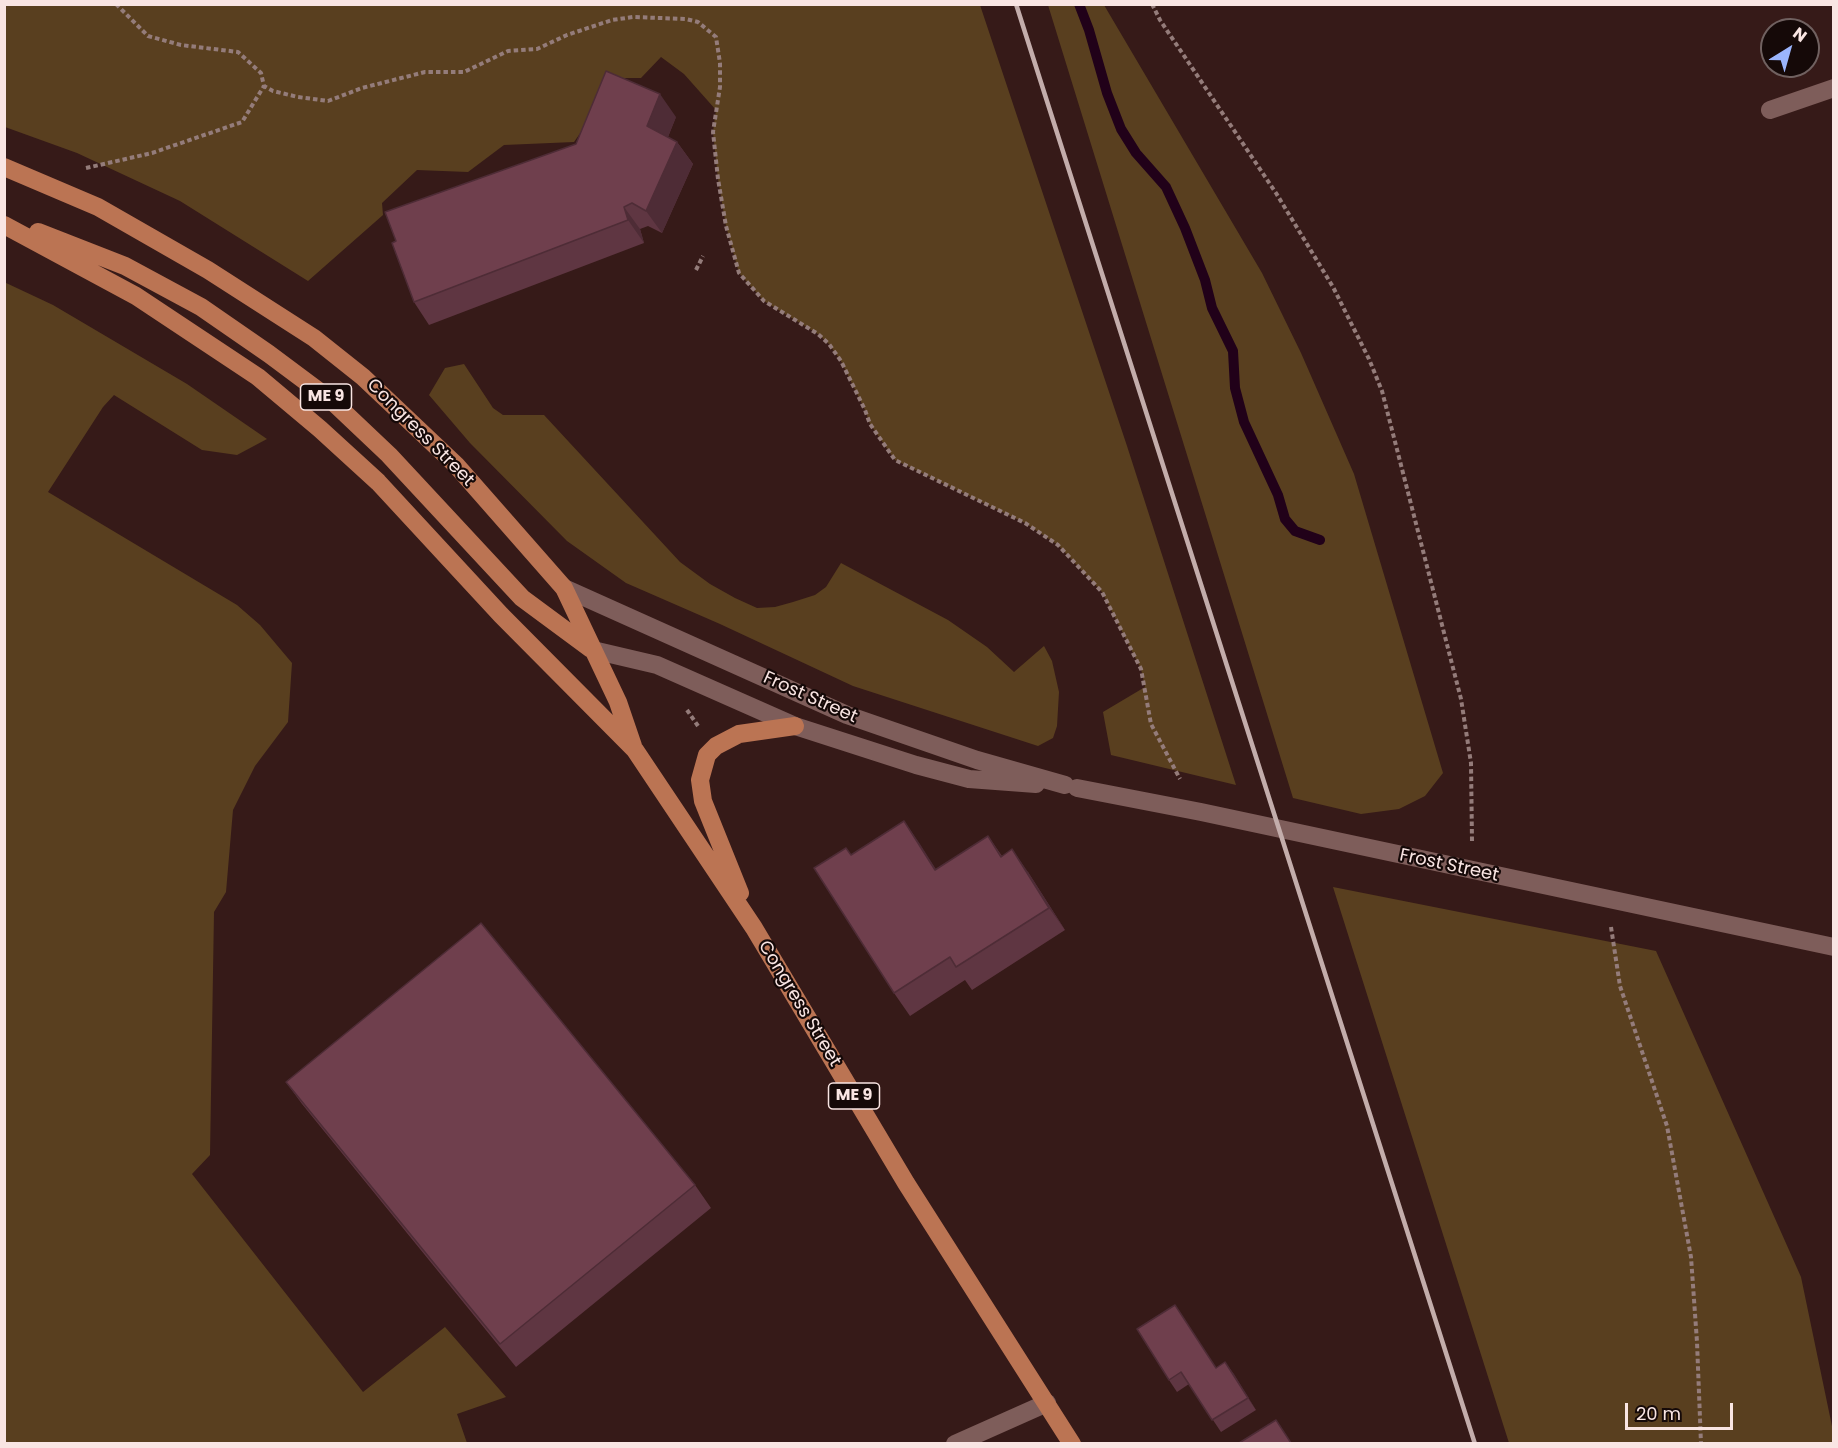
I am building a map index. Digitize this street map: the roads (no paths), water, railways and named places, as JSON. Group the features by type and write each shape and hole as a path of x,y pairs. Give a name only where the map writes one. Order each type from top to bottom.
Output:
{"main road":[{"name":"Congress Street","path":"4,167 39,180 120,218 208,270 314,338 363,376 456,465 564,588 618,702 635,750"},
{"name":"ME 9","path":"4,219 125,266 201,307 270,354 332,401 389,455 522,598 593,650"},
{"name":"Congress Street","path":"4,225 136,296 258,377 378,482 509,623 635,750 754,928 906,1184 1072,1443"},
{"path":"754,928 703,801 700,780 706,755 716,746 739,735 795,726"}],"street":[{"path":"1770,110 1833,88"},
{"name":"Frost Street","path":"564,588 847,716 968,757 1071,787 1201,812 1833,947"},
{"name":"Frost Street","path":"593,650 657,665 795,726 916,765 969,779 1071,787"},
{"path":"955,1443 1047,1403"}],"waterway":[{"path":"1079,4 1107,93 1121,129 1136,153 1166,187 1185,228 1205,280 1212,308 1233,351 1235,388 1244,422 1278,495 1285,519 1295,531 1320,540"}],"railway":[{"path":"1016,4 1475,1444"}]}
